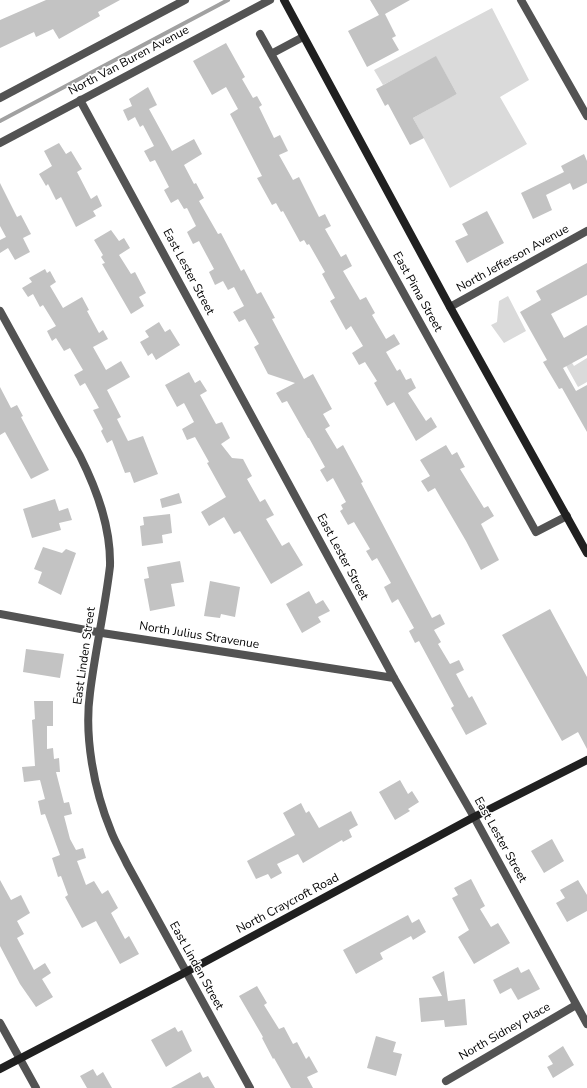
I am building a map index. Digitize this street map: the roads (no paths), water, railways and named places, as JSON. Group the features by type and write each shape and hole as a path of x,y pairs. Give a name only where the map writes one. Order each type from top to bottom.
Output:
{"main road":[{"name":"East Pima Street","path":"284,0 450,307 587,553"},
{"name":"North Craycroft Road","path":"0,1069 186,972 474,817 587,760"}],"street":[{"path":"0,98 185,0"},
{"name":"North Van Buren Avenue","path":"0,143 270,0"},
{"path":"521,0 587,116"},
{"name":"East Pima Street","path":"260,34 536,532 567,516"},
{"path":"271,54 303,37"},
{"name":"East Lester Street","path":"80,100 394,678 474,817 587,1024"},
{"name":"North Jefferson Avenue","path":"450,307 587,231"},
{"name":"East Linden Street","path":"0,311 92,479 102,510 110,551 110,566 89,694 90,742 94,771 102,806 111,831 124,857 250,1088"},
{"name":"North Julius Stravenue","path":"0,614 100,632 394,678"},
{"name":"North Sidney Place","path":"446,1081 576,1005"},
{"path":"0,1023 36,1088"}],"waterway":[{"path":"0,121 228,0"}]}
